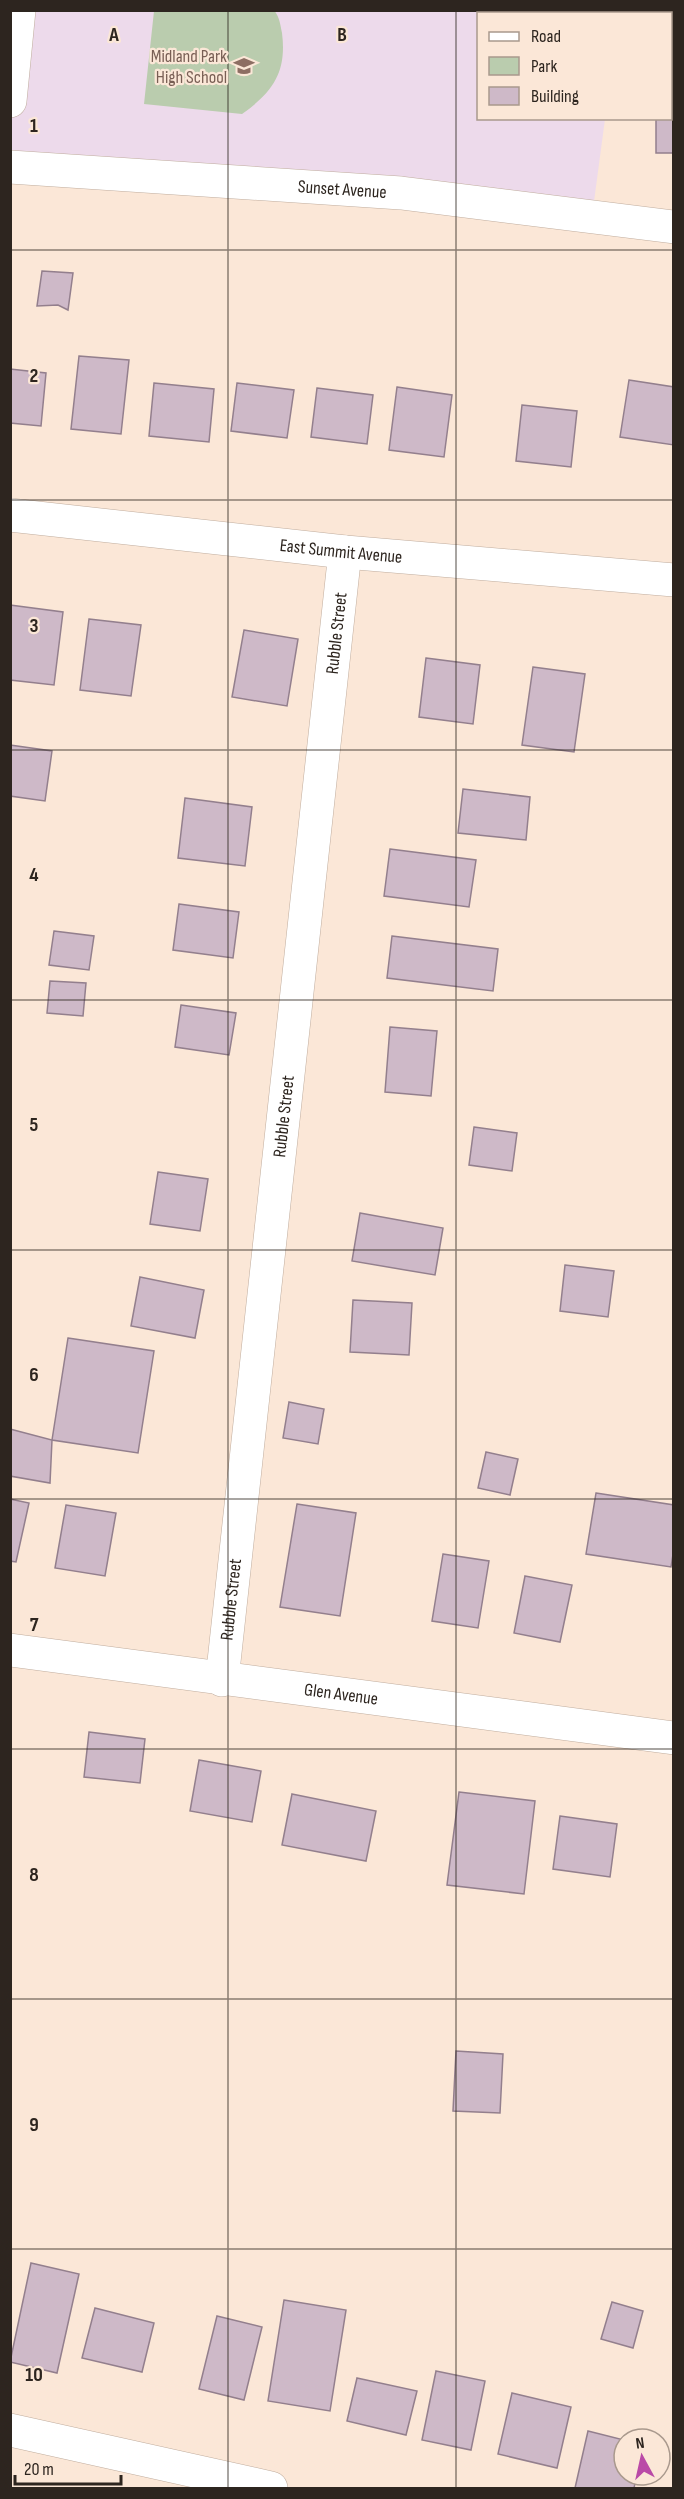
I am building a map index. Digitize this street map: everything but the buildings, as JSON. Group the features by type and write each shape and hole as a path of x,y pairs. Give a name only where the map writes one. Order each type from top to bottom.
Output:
{"street":[{"path":"10,101 19,10"},
{"name":"Sunset Avenue","path":"10,167 402,193 674,227"},
{"name":"East Summit Avenue","path":"10,514 345,552 674,580"},
{"name":"Rubble Street","path":"222,1680 345,552"},
{"name":"Glen Avenue","path":"10,1650 222,1680 674,1738"},
{"path":"10,2430 271,2488"}],"shaded area":[{"name":"Midland Park High School","path":"10,11 620,11 477,12 477,120 605,120 591,224 11,175"}],"green space":[{"path":"274,10 279,18 282,33 280,70 270,89 242,114 144,104 154,11"}],"place":[{"name":"Midland Park High School","path":"244,66"}]}
